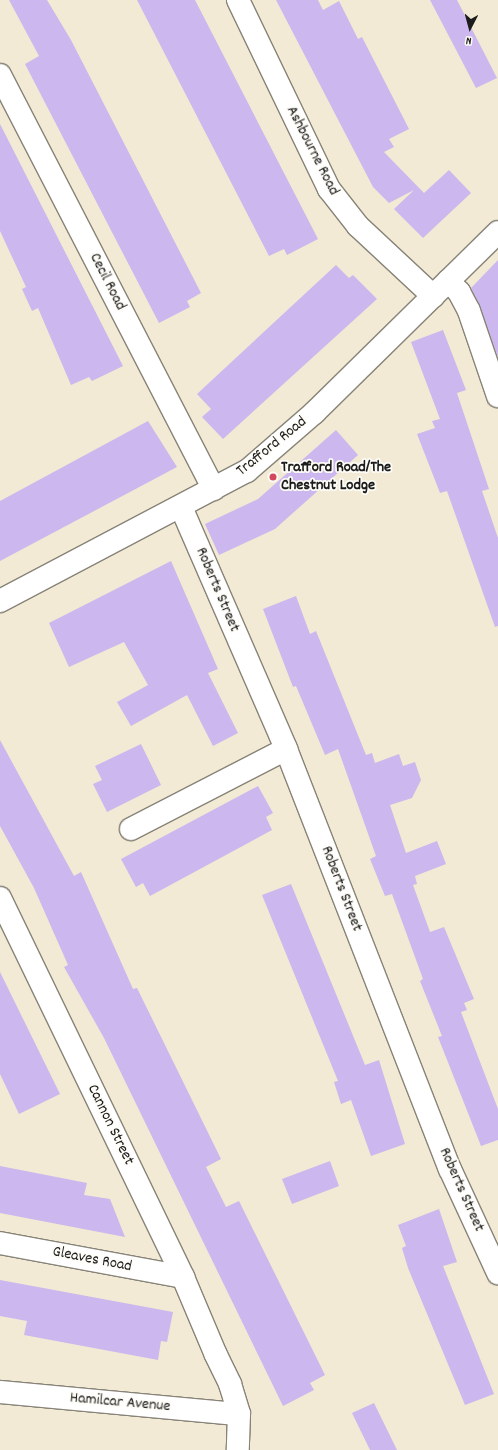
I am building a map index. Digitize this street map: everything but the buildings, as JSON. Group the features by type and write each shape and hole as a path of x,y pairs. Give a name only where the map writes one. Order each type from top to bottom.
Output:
{"street":[{"name":"Ashbourne Road","path":"238,0 328,189 358,226 433,296"},
{"name":"Cecil Road","path":"0,75 214,489"},
{"name":"Trafford Road","path":"0,601 247,471 277,447 498,232"},
{"path":"448,281 459,292 469,311 498,396"},
{"name":"Roberts Street","path":"181,507 286,749 450,1169 498,1273"},
{"path":"131,829 286,749"},
{"name":"Cannon Street","path":"0,898 183,1277 230,1384 239,1414"},
{"name":"Gleaves Road","path":"0,1243 183,1277"},
{"name":"Hamilcar Avenue","path":"0,1392 239,1414"},
{"path":"238,1450 239,1414"}],"place":[{"name":"Trafford Road/The Chestnut Lodge","path":"273,477"}]}
